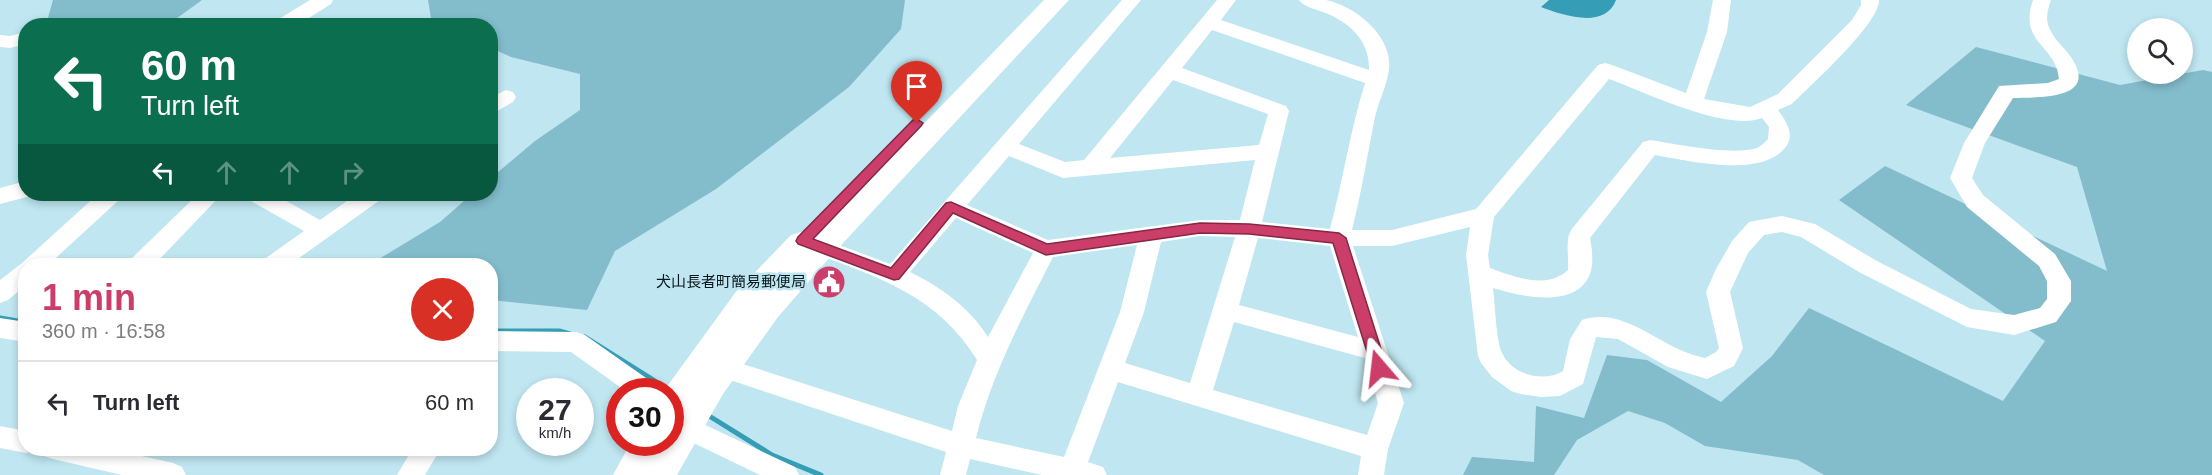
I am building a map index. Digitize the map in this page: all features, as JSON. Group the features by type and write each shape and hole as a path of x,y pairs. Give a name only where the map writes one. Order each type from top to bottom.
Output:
{"main road":[{"path":"684,399 767,309 812,244 1037,0"},
{"path":"812,244 1057,0"},
{"path":"630,475 641,456"},
{"path":"659,475 664,456"}],"street":[{"path":"295,18 324,0"},
{"path":"894,275 1132,0"},
{"path":"1090,168 1227,0"},
{"path":"1308,0 1335,10 1353,20 1368,35 1378,50 1379,69 1364,118 1350,196 1339,238 1391,403 1375,449 1371,475"},
{"path":"1692,104 1717,32 1722,0"},
{"path":"951,207 1046,249 1200,228 1249,229 1339,238 1392,238 1483,215 1497,202 1605,70 1692,104 1734,113 1752,114 1785,99 1860,23 1870,5 1870,0"},
{"path":"1483,215 1477,255 1490,356 1502,370 1521,384 1541,387 1560,386 1574,377 1578,363 1578,349 1583,334 1590,327 1609,327 1630,332 1666,355 1686,364 1707,369 1725,359 1731,348 1718,292 1740,247 1757,228 1782,224 1808,230 1867,266 1967,318 2014,325 2048,315 2059,301 2059,281 2047,260 1975,201 1961,178 1972,143 2006,91 2051,90 2069,82 2070,72 2066,63 2044,39 2037,23 2038,8 2042,0"},
{"path":"1210,22 1376,80"},
{"path":"0,41 18,40"},
{"path":"1169,71 1279,111 1266,152 1249,229 1227,311 1198,396"},
{"path":"1481,274 1521,287 1541,289 1565,285 1579,273 1581,252 1579,236 1650,147 1692,154 1732,156 1765,154 1778,142 1779,126 1767,109"},
{"path":"1006,147 1063,170 1189,157 1266,152"},
{"path":"0,196 18,191"},
{"path":"41,258 103,201"},
{"path":"146,258 205,201"},
{"path":"269,201 320,230"},
{"path":"282,258 362,201"},
{"path":"730,370 962,446 1083,472 1109,369 1132,312 1151,236"},
{"path":"812,244 894,275 929,291 962,319 978,337 989,359"},
{"path":"953,475 971,406 989,359 1046,249"},
{"path":"0,294 18,278"},
{"path":"1227,311 1374,351"},
{"path":"0,328 18,331"},
{"path":"498,346 576,342 634,378"},
{"path":"1109,369 1375,449"},
{"path":"684,409 786,475"},
{"path":"0,437 18,440"},
{"path":"89,456 173,475"},
{"path":"410,475 423,456"}],"shaded area":[{"path":"53,0 202,0 177,18 48,18"},
{"path":"428,0 905,0 901,29 849,87 716,189 615,251 587,310 498,301 498,258 381,258 440,222 464,201 498,201 498,172 535,141 580,110 580,74 511,57 498,51 498,18 431,18"},
{"path":"1549,0 1616,0 1603,15 1582,18 1560,14 1541,7"},
{"path":"1976,47 2120,85 2193,84 2193,72 2203,70 2212,72 2212,475 1824,475 1798,460 1705,446 1665,423 1628,411 1577,440 1554,475 1463,475 1472,457 1534,462 1536,406 1584,418 1607,355 1647,360 1721,402 1772,356 1809,308 2003,401 2045,341 1839,200 1885,166 2107,271 2077,167 1906,105"}],"waterway":[{"path":"0,318 18,321"},
{"path":"498,331 559,331 570,334"},
{"path":"585,337 650,378"},
{"path":"706,414 772,455 821,475"}],"place":[{"name":"犬山長者町簡易郵便局","path":"829,282"}],"route":[{"path":"917,123 803,241 894,275 951,207 1046,249 1200,228 1249,229 1339,238 1379,368"}]}
